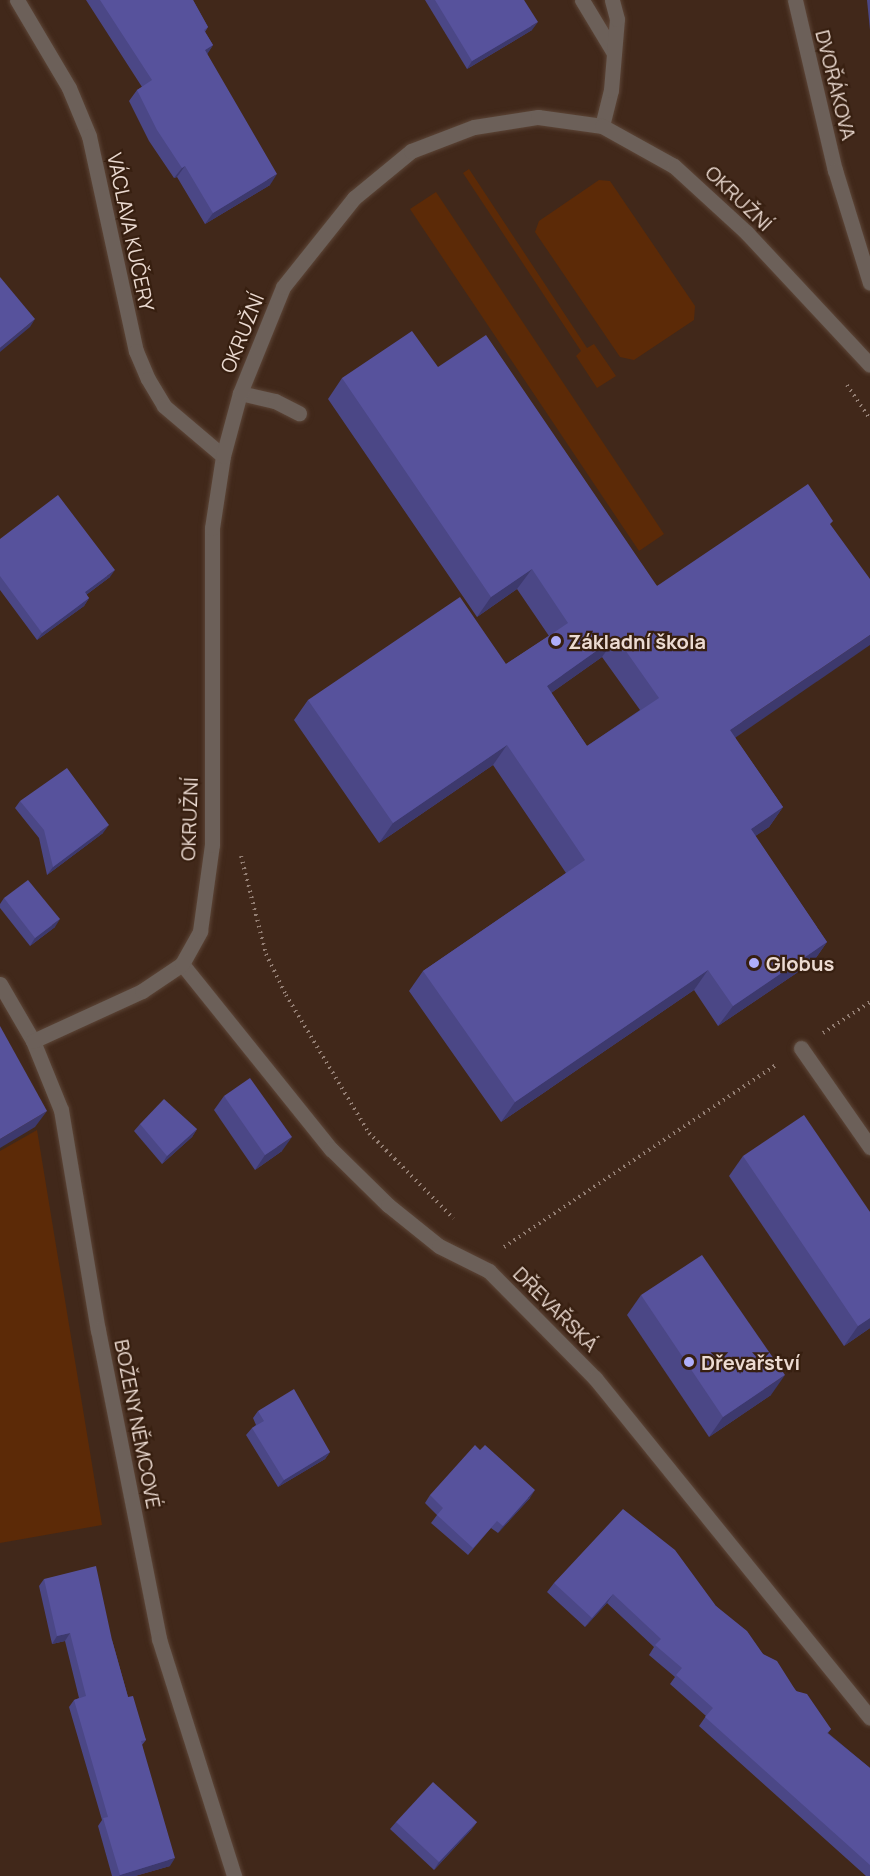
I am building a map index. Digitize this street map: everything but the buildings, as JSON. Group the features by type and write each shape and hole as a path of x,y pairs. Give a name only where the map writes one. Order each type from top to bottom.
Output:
{"street":[{"name":"VÁCLAVA KUČERY","path":"16,0 69,88 89,136 136,351 148,379 164,406 223,456"},
{"path":"582,0 614,52"},
{"path":"602,126 611,90 617,19 612,0"},
{"name":"DVOŘÁKOVA","path":"795,0 835,170 870,283"},
{"name":"OKRUŽNÍ","path":"33,1041 142,991 182,964 200,932 212,845 209,605 212,528 223,456 240,393 283,287 354,198 411,151 474,127 538,117 602,126 674,166 747,233 870,365"},
{"path":"240,393 275,401 298,413"},
{"name":"DŘEVAŘSKÁ","path":"182,964 331,1149 388,1205 431,1239 489,1271 595,1378 870,1717"},
{"name":"BOŽENY NĚMCOVÉ","path":"0,984 33,1041 61,1110 99,1330 159,1639 234,1876"},
{"path":"801,1048 870,1147"}],"path":[{"path":"240,853 266,954 286,995 369,1133 459,1223"},
{"path":"479,1266 870,1002"}],"shaded area":[{"path":"469,169 587,348 594,344 616,376 597,388 576,356 581,351 463,173"},
{"path":"599,180 610,181 695,306 694,320 634,360 620,357 535,232 539,221"},
{"path":"436,192 664,534 639,551 410,209"},
{"path":"37,1130 102,1525 0,1543 0,1151"}],"place":[{"name":"Základní škola","path":"556,641"},
{"name":"Globus","path":"754,963"},
{"name":"Dřevařství","path":"689,1362"}]}
